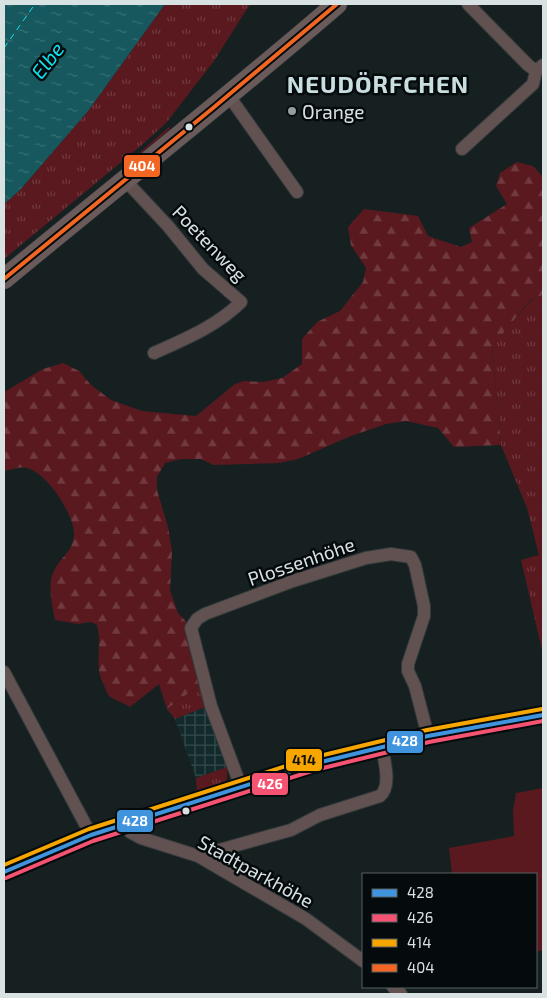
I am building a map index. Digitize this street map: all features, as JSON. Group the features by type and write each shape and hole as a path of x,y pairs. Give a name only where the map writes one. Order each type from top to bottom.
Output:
{"main road":[{"path":"4,279 124,179 229,96 337,4"},
{"path":"4,872 91,835 313,764 428,736 543,715"}],"street":[{"path":"462,149 534,84 540,68 528,65 468,4"},
{"path":"229,96 297,192"},
{"name":"Poetenweg","path":"124,179 168,226 203,269 241,302 230,312 196,334 154,353"},
{"name":"Plossenhöhe","path":"241,787 211,706 191,628 197,619 205,614 293,581 366,558 391,554 411,558 415,565 424,606 424,616 408,664 408,671 415,686 428,736"},
{"path":"4,672 91,835"},
{"path":"198,856 291,830 320,815 380,796 385,789 386,781 382,746"},
{"name":"Stadtparkhöhe","path":"127,823 130,832 142,838 198,856 306,919 362,960"}],"shaded area":[{"path":"205,707 227,767 196,778 175,719"}],"green space":[{"path":"165,4 250,4 214,61 166,123 4,259 4,204 20,190 88,111"},
{"path":"169,127 170,129 149,151 124,170 122,168"},
{"path":"517,162 533,166 543,177 543,295 531,299 492,347 501,445 454,447 438,428 406,421 386,424 351,436 298,459 279,463 214,465 200,459 181,459 165,463 157,477 157,490 168,527 172,551 170,590 178,613 190,626 199,685 167,709 159,684 130,707 109,696 99,671 99,633 97,625 91,622 78,624 55,620 52,607 51,579 56,567 72,544 74,539 73,526 58,495 35,471 19,468 4,471 4,392 43,369 63,363 79,371 91,385 111,400 142,411 196,416 235,384 244,381 263,382 282,378 302,364 302,339 317,322 340,311 363,282 366,268 351,245 348,227 364,209 418,216 428,236 461,247 472,242 469,228 507,204 496,186 500,173"},
{"path":"543,295 543,654 521,560 539,555 527,508 501,445 492,346 532,299"},
{"path":"199,685 205,707 175,719 167,709"},
{"path":"227,767 227,778 224,785 197,792 196,778"},
{"path":"543,788 543,950 537,952 537,873 452,873 449,848 514,836 513,810 516,793"}],"water":[{"name":"Elbe","path":"4,4 165,4 88,111 20,190 4,204"}],"ferry route":[{"path":"4,48 35,4"}],"transit line":[{"name":"404","path":"4,279 337,4"},
{"name":"414","path":"4,865 89,829 311,758 427,730 542,709"},
{"name":"428","path":"4,872 91,835 313,764 428,736 543,715"},
{"name":"426","path":"6,878 93,841 315,770 429,742 543,721"}],"place":[{"name":"Orange","path":"292,111"}],"district":[{"name":"NEUDÖRFCHEN","path":"378,83"}]}
